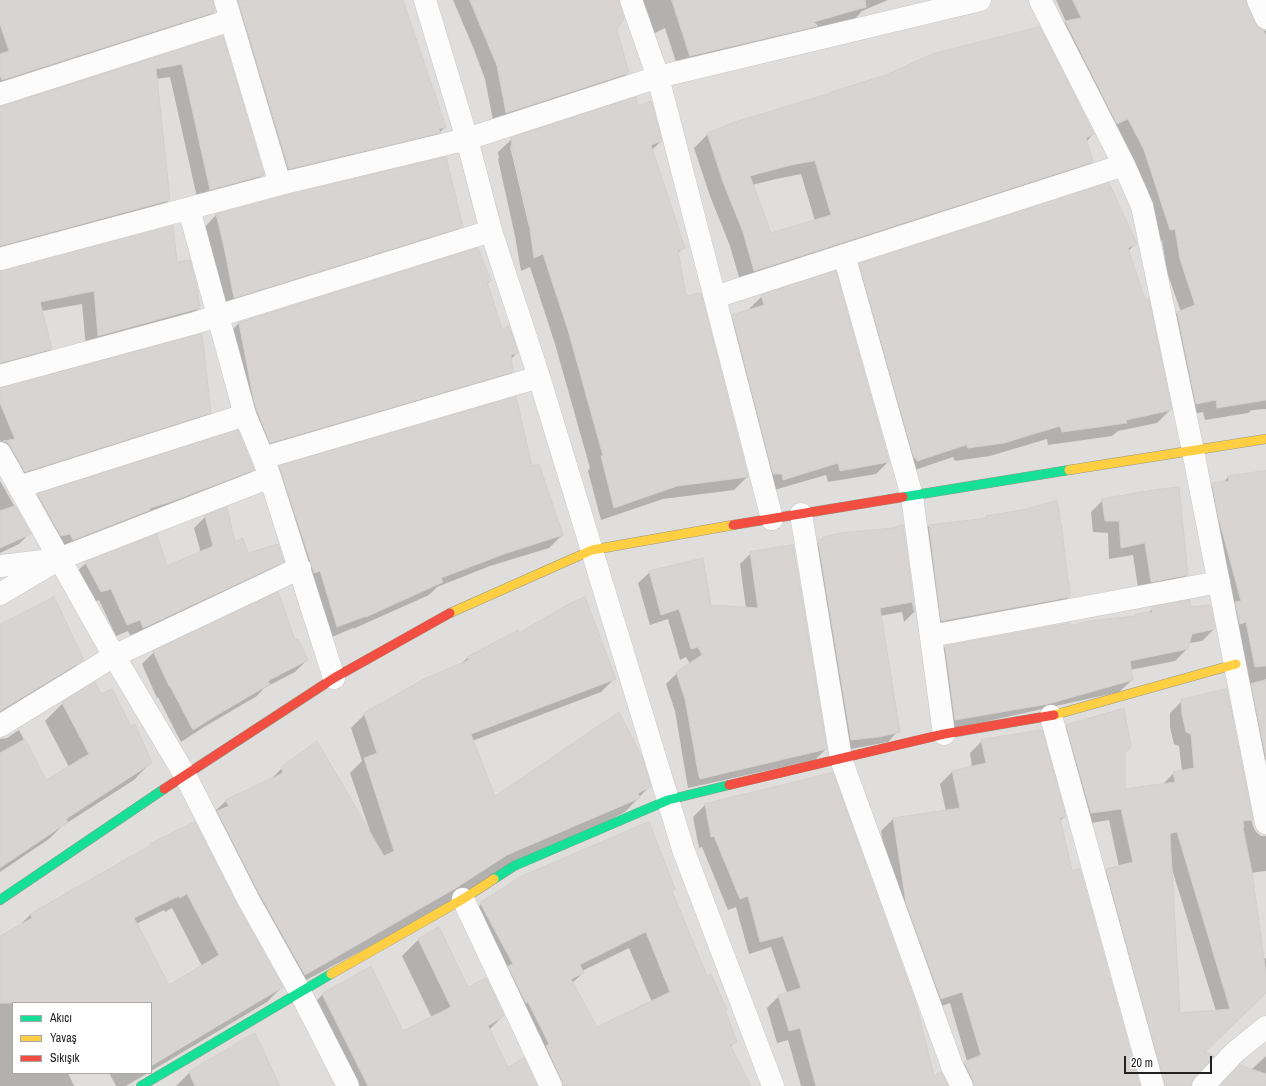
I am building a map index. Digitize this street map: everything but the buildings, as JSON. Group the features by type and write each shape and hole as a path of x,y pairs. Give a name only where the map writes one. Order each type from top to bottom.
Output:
{"street":[{"path":"425,0 467,139 491,231 539,377 683,849 773,1086"},
{"path":"631,0 658,76 772,519"},
{"path":"0,259 280,184 467,139 658,76 980,0"},
{"path":"1040,0 1124,165 1142,206 1236,664 1266,823"},
{"path":"1258,0 1266,18"},
{"path":"0,94 228,10 280,184"},
{"path":"715,297 1124,165"},
{"path":"189,209 245,415 267,468 334,678"},
{"path":"0,376 195,323 491,231"},
{"path":"844,255 912,496 944,734"},
{"path":"0,594 59,559 267,468 539,377"},
{"path":"19,487 245,415"},
{"path":"0,900 185,775 334,678 450,613 592,550 801,514 1266,439"},
{"path":"0,453 114,656 185,775 248,899 300,992 348,1086"},
{"path":"801,514 841,759 952,1066 962,1086"},
{"path":"0,566 59,559"},
{"path":"0,726 114,656 300,568"},
{"path":"931,636 1219,582"},
{"path":"142,1086 300,992 463,899 514,866 668,800 944,734 1051,716 1236,664"},
{"path":"1051,716 1153,1086"},
{"path":"463,899 551,1086"},
{"path":"1202,1086 1235,1052 1266,1027"}],"shaded area":[{"path":"0,0 1266,0 1266,1086 0,1086"}],"traffic: fast":[{"path":"903,497 1069,470"},
{"path":"494,879 514,866 668,800 729,785"},
{"path":"0,900 164,789"},
{"path":"141,1086 331,974"}],"traffic: slow":[{"path":"1069,470 1266,439"},
{"path":"450,613 592,550 733,525"},
{"path":"1054,715 1236,664"},
{"path":"331,974 463,899 494,879"}],"traffic: jam":[{"path":"733,525 903,497"},
{"path":"164,789 334,678 450,613"},
{"path":"729,785 944,734 1054,715"}]}
